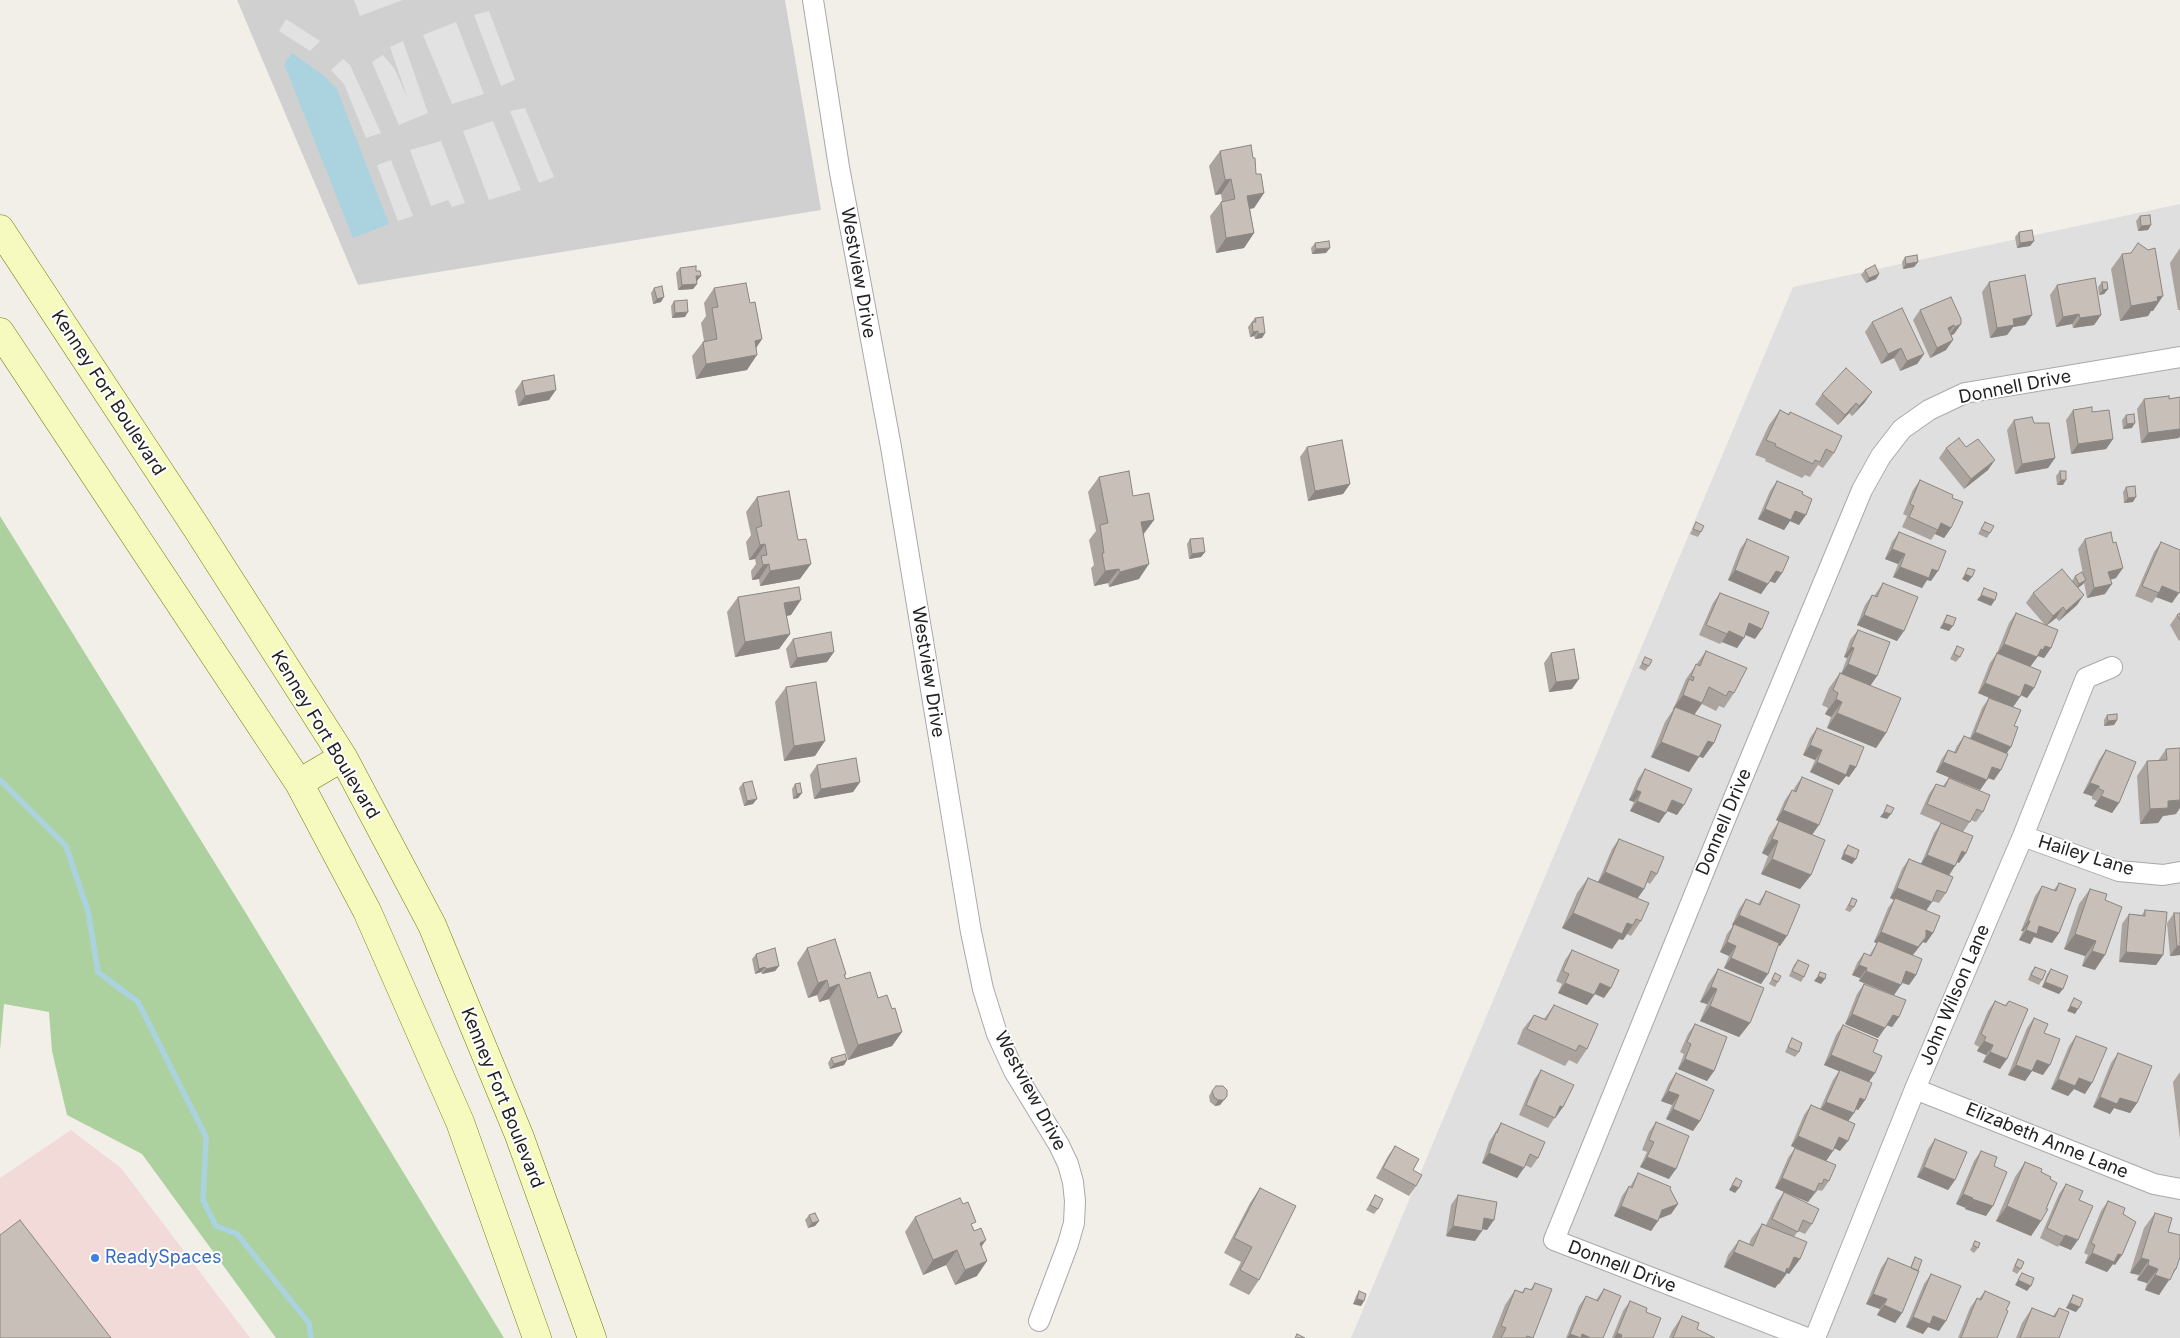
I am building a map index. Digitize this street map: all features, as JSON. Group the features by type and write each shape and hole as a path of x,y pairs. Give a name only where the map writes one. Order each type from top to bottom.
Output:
{"main road":[{"name":"Kenney Fort Boulevard","path":"0,229 196,526 343,757 432,925 519,1135 592,1338"},
{"path":"0,332 299,783 367,911 460,1122 537,1338"},
{"path":"299,783 343,757"}],"street":[{"name":"Westview Drive","path":"813,0 839,167 891,447 971,932 983,989 997,1034 1014,1070 1059,1145 1068,1164 1073,1182 1075,1201 1074,1223 1039,1321"},
{"name":"Donnell Drive","path":"1807,1338 1554,1240 1726,816 1862,490 1881,456 1902,429 1929,410 1965,393 2180,357"},
{"name":"John Wilson Lane","path":"1815,1338 1915,1089 2022,836 2086,678 2112,667"},
{"name":"Hailey Lane","path":"2022,836 2119,871 2163,875 2180,872"},
{"name":"Elizabeth Anne Lane","path":"1915,1089 2154,1184 2180,1189"}],"shaded area":[{"path":"237,0 785,0 821,210 358,285"},
{"path":"354,0 403,0 360,16"},
{"path":"489,11 515,80 501,86 474,15"},
{"path":"286,19 320,41 310,51 279,31"},
{"path":"456,22 484,94 452,104 423,35"},
{"path":"403,41 428,113 399,125 372,62 383,55 394,68 408,99 390,47"},
{"path":"343,59 350,65 381,133 366,138 344,84 331,70"},
{"path":"525,108 554,177 539,183 510,111"},
{"path":"493,121 521,190 489,200 463,131"},
{"path":"441,141 465,203 452,207 448,200 431,206 410,150"},
{"path":"391,160 413,216 398,221 377,165"},
{"path":"2180,204 2180,1338 1351,1338 1793,287"},
{"name":"ReadySpaces","path":"71,1130 121,1168 250,1338 0,1338 0,1178"}],"green space":[{"path":"0,516 244,910 504,1338 276,1338 142,1154 67,1115 52,1051 49,1012 4,1004 0,1050"}],"water":[{"path":"292,53 323,75 337,89 389,224 353,238 284,64"}],"building":[{"path":"1251,145 1253,158 1255,158 1256,174 1261,174 1264,193 1247,196 1254,233 1226,238 1221,202 1235,199 1231,179 1225,180 1220,151"},
{"path":"2150,215 2151,225 2141,226 2140,216"},
{"path":"2032,230 2034,241 2020,243 2019,232"},
{"path":"1329,241 1330,248 1316,249 1315,243"},
{"path":"2138,243 2148,250 2155,248 2163,296 2157,297 2158,301 2131,306 2122,254 2131,253"},
{"path":"1917,255 1918,262 1906,264 1905,257"},
{"path":"1875,265 1879,274 1869,278 1865,270"},
{"path":"696,266 696,271 700,271 701,276 696,276 697,284 682,285 680,268"},
{"path":"2025,275 2032,315 2013,319 2014,325 1997,328 1989,282"},
{"path":"2095,278 2101,315 2080,318 2079,314 2063,317 2057,285"},
{"path":"2102,282 2107,282 2108,289 2103,290"},
{"path":"746,283 750,303 755,302 762,339 755,341 757,355 706,364 703,342 717,339 712,308 718,307 714,288"},
{"path":"662,286 664,297 657,299 654,288"},
{"path":"1951,297 1961,319 1961,324 1948,328 1953,340 1937,348 1920,310"},
{"path":"687,300 688,312 675,313 674,301"},
{"path":"1902,308 1924,354 1907,361 1901,348 1888,354 1872,322"},
{"path":"1263,317 1265,333 1258,334 1258,331 1253,332 1252,322 1256,322 1255,318"},
{"path":"1846,368 1872,392 1859,406 1856,403 1845,415 1822,394"},
{"path":"554,375 556,390 525,396 522,381"},
{"path":"2169,396 2169,399 2180,397 2180,429 2148,433 2144,399"},
{"path":"2092,407 2092,412 2109,410 2113,439 2078,444 2073,410"},
{"path":"1780,410 1789,415 1790,412 1842,436 1834,453 1826,449 1820,462 1815,460 1813,464 1766,440"},
{"path":"2134,414 2135,423 2127,424 2126,415"},
{"path":"2032,417 2034,423 2049,423 2055,458 2022,464 2014,420"},
{"path":"1959,438 1966,447 1978,439 1995,460 1971,479 1946,448"},
{"path":"1342,440 1350,484 1315,491 1307,447"},
{"path":"1129,471 1133,496 1149,493 1154,520 1141,522 1149,564 1120,572 1119,569 1105,571 1100,525 1108,523 1099,477"},
{"path":"2060,471 2066,471 2066,480 2061,480"},
{"path":"1920,480 1953,495 1952,498 1963,502 1951,528 1941,523 1938,530 1909,517 1914,506 1910,504"},
{"path":"1777,481 1803,492 1802,494 1812,499 1806,515 1795,511 1791,520 1765,509"},
{"path":"2135,486 2136,497 2128,498 2126,487"},
{"path":"789,491 798,540 806,539 811,564 770,571 769,564 763,565 761,556 767,555 765,544 760,545 756,528 762,526 757,497"},
{"path":"1696,522 1704,526 1701,532 1693,529"},
{"path":"1985,522 1994,526 1990,533 1981,529"},
{"path":"1899,532 1946,551 1938,571 1932,569 1929,578 1900,567 1905,554 1892,549"},
{"path":"2111,532 2113,543 2116,542 2123,568 2108,572 2112,584 2094,588 2085,539"},
{"path":"1203,538 1205,552 1192,554 1190,539"},
{"path":"1747,539 1789,557 1782,573 1776,571 1768,584 1735,570"},
{"path":"2161,542 2180,550 2179,593 2162,586 2159,593 2142,586"},
{"path":"1968,568 1975,570 1972,577 1965,574"},
{"path":"2062,569 2084,595 2066,611 2063,607 2053,616 2033,593"},
{"path":"2082,572 2086,580 2079,584 2075,576"},
{"path":"1883,583 1918,597 1904,631 1864,615 1872,595 1877,597"},
{"path":"799,587 801,600 784,603 790,634 745,642 738,597"},
{"path":"1984,588 1997,593 1995,600 1981,595"},
{"path":"1720,593 1769,612 1762,629 1749,623 1744,638 1729,631 1727,634 1706,625"},
{"path":"2016,613 2058,630 2051,648 2045,646 2037,657 2004,644"},
{"path":"1947,615 1956,618 1953,626 1944,623"},
{"path":"1858,630 1890,642 1877,676 1848,664 1854,648 1851,647"},
{"path":"831,632 834,652 797,658 793,639"},
{"path":"1957,646 1964,649 1960,657 1954,654"},
{"path":"1574,649 1579,679 1556,682 1551,653"},
{"path":"1706,651 1747,668 1734,693 1729,691 1726,696 1709,687 1702,703 1683,695 1689,679 1693,681 1694,677 1691,676 1696,664 1700,666"},
{"path":"1997,653 2041,671 2034,688 2025,684 2020,697 1985,683"},
{"path":"1645,657 1652,660 1649,666 1642,663"},
{"path":"1840,673 1901,698 1886,733 1837,713 1842,702 1836,699 1838,693 1833,690"},
{"path":"816,682 825,741 794,746 786,687"},
{"path":"1989,698 2021,710 2014,726 2018,727 2011,747 1975,732"},
{"path":"1675,707 1721,725 1714,743 1708,741 1699,757 1661,742"},
{"path":"2117,714 2117,720 2108,721 2107,715"},
{"path":"1817,728 1864,747 1856,767 1850,765 1846,775 1817,762 1822,750 1810,745"},
{"path":"1964,736 2008,754 2001,770 1992,767 1987,780 1943,762 1948,750 1956,753"},
{"path":"2180,748 2180,800 2168,801 2168,808 2150,809 2147,761 2167,760 2166,749"},
{"path":"2106,750 2136,762 2119,803 2101,796 2104,791 2099,789 2099,786 2090,783"},
{"path":"856,758 860,782 821,789 817,765"},
{"path":"1645,769 1692,789 1684,805 1672,800 1666,813 1637,801 1641,792 1636,790"},
{"path":"1802,777 1833,790 1819,825 1783,810 1792,790 1796,792"},
{"path":"1949,778 1990,795 1983,812 1977,809 1970,822 1927,804 1936,784 1945,787"},
{"path":"752,781 757,799 747,801 743,783"},
{"path":"800,783 802,793 797,794 795,784"},
{"path":"1887,805 1894,808 1891,814 1884,812"},
{"path":"1779,821 1825,840 1811,875 1772,859 1778,841 1772,839"},
{"path":"1941,823 1973,836 1966,853 1962,851 1955,866 1927,855"},
{"path":"1619,839 1664,857 1657,874 1651,871 1644,889 1605,872"},
{"path":"1848,845 1859,850 1856,859 1844,854"},
{"path":"1909,859 1953,877 1946,893 1937,890 1932,902 1897,888"},
{"path":"1588,878 1649,903 1641,921 1636,919 1633,925 1627,923 1622,934 1573,913"},
{"path":"2059,883 2076,889 2059,933 2039,926 2037,934 2026,930 2042,886 2056,891"},
{"path":"2090,889 2107,894 2105,900 2122,907 2105,955 2092,951 2096,941 2075,934"},
{"path":"1766,891 1800,905 1787,936 1739,915 1746,899 1760,905"},
{"path":"1852,898 1857,900 1854,907 1849,905"},
{"path":"1895,898 1940,916 1933,933 1926,930 1926,937 1918,947 1881,932"},
{"path":"2145,910 2167,912 2163,955 2126,952 2129,914 2145,916"},
{"path":"2174,913 2180,913 2180,946 2177,946"},
{"path":"1734,924 1779,943 1768,974 1731,958 1736,946 1727,942"},
{"path":"835,939 846,979 870,972 878,998 887,995 892,1009 895,1008 902,1032 858,1045 839,984 829,988 827,980 818,983 807,948"},
{"path":"1878,941 1922,959 1916,975 1906,971 1901,985 1866,971 1867,968 1859,965 1864,953 1871,956"},
{"path":"775,948 779,966 759,969 756,954"},
{"path":"1572,950 1619,970 1611,988 1600,983 1594,995 1565,983 1569,974 1563,971"},
{"path":"1798,960 1809,965 1804,977 1792,971"},
{"path":"2035,967 2046,971 2042,980 2031,975"},
{"path":"1718,969 1764,988 1750,1023 1710,1006 1717,989 1711,987"},
{"path":"2051,969 2068,976 2063,989 2045,982"},
{"path":"1820,972 1826,974 1825,979 1818,976"},
{"path":"1775,973 1781,976 1778,982 1772,979"},
{"path":"1864,984 1906,1000 1899,1017 1893,1015 1885,1028 1852,1014"},
{"path":"2074,998 2082,1002 2078,1009 2070,1006"},
{"path":"1995,1001 2006,1006 2009,1001 2028,1009 2007,1059 1990,1052 1993,1045 1984,1041 1986,1037 1981,1034"},
{"path":"1554,1005 1598,1024 1587,1049 1579,1045 1576,1051 1527,1029 1534,1015 1546,1020"},
{"path":"2034,1018 2048,1024 2044,1033 2060,1039 2050,1065 2037,1060 2032,1071 2016,1065"},
{"path":"1695,1024 1727,1037 1714,1071 1685,1059 1691,1044 1687,1042"},
{"path":"1843,1025 1878,1040 1873,1052 1882,1056 1875,1073 1831,1055"},
{"path":"2076,1036 2107,1048 2092,1083 2079,1078 2075,1086 2058,1079"},
{"path":"1792,1038 1802,1043 1799,1052 1788,1047"},
{"path":"2118,1053 2152,1066 2137,1103 2120,1098 2117,1104 2100,1097"},
{"path":"845,1054 847,1060 834,1064 831,1058"},
{"path":"1541,1070 1574,1085 1563,1107 1560,1106 1555,1118 1526,1105"},
{"path":"1840,1070 1872,1083 1865,1100 1860,1098 1854,1113 1826,1102"},
{"path":"1676,1073 1714,1090 1700,1121 1673,1109 1679,1095 1668,1091"},
{"path":"1216,1086 1223,1086 1227,1090 1227,1096 1224,1100 1218,1100 1214,1097 1212,1091"},
{"path":"1811,1105 1855,1124 1848,1141 1839,1137 1833,1151 1798,1136"},
{"path":"1656,1122 1689,1136 1676,1169 1647,1157 1654,1142 1649,1140"},
{"path":"1501,1123 1545,1142 1538,1158 1530,1154 1524,1168 1489,1153"},
{"path":"1935,1139 1967,1152 1955,1180 1924,1167"},
{"path":"1395,1146 1419,1159 1413,1170 1422,1175 1416,1186 1383,1168"},
{"path":"1795,1148 1836,1165 1829,1181 1824,1179 1822,1184 1819,1183 1815,1192 1782,1178"},
{"path":"1981,1151 1997,1157 1994,1166 2007,1172 1993,1206 1963,1194"},
{"path":"2025,1162 2042,1169 2041,1172 2051,1177 2050,1179 2057,1183 2046,1209 2048,1209 2041,1221 2007,1206"},
{"path":"1638,1173 1671,1187 1670,1189 1678,1204 1662,1210 1658,1221 1621,1206 1629,1186 1632,1188"},
{"path":"1736,1178 1742,1181 1739,1188 1732,1185"},
{"path":"2066,1184 2083,1191 2079,1200 2093,1206 2078,1240 2065,1235 2065,1237 2047,1228"},
{"path":"1260,1188 1296,1206 1259,1280 1240,1270 1252,1247 1234,1238"},
{"path":"1784,1192 1819,1209 1812,1224 1803,1220 1798,1232 1772,1219"},
{"path":"1375,1195 1383,1199 1378,1209 1370,1205"},
{"path":"1458,1195 1497,1202 1494,1220 1484,1218 1482,1231 1453,1226"},
{"path":"960,1198 963,1204 968,1202 976,1222 971,1224 974,1231 981,1228 986,1240 980,1243 987,1261 965,1270 957,1250 933,1260 915,1217"},
{"path":"2108,1201 2125,1208 2123,1214 2136,1222 2122,1255 2118,1254 2114,1262 2092,1253 2095,1245 2091,1243"},
{"path":"815,1213 819,1221 812,1223 809,1215"},
{"path":"2155,1213 2172,1218 2168,1232 2180,1235 2180,1257 2170,1280 2155,1275 2158,1269 2148,1265 2149,1260 2141,1258"},
{"path":"20,1220 111,1338 0,1338 0,1235"},
{"path":"1762,1224 1807,1242 1800,1259 1794,1257 1789,1269 1787,1268 1785,1273 1734,1252 1739,1240 1753,1246"},
{"path":"1975,1241 1980,1243 1978,1248 1973,1245"},
{"path":"1915,1257 1922,1260 1918,1271 1911,1268"},
{"path":"1888,1258 1919,1271 1902,1313 1884,1305 1887,1299 1873,1294"},
{"path":"2018,1259 2024,1262 2021,1269 2015,1266"},
{"path":"2022,1273 2034,1278 2031,1286 2018,1280"},
{"path":"1931,1274 1961,1286 1946,1321 1933,1316 1930,1324 1913,1317"},
{"path":"1535,1283 1552,1289 1533,1338 1527,1336 1526,1338 1501,1338 1506,1328 1501,1326 1515,1290 1523,1293 1525,1288 1532,1290"},
{"path":"1604,1289 1621,1296 1603,1338 1591,1338 1582,1334 1581,1338 1570,1334 1586,1296 1598,1301"},
{"path":"1359,1291 1366,1294 1364,1301 1357,1299"},
{"path":"1985,1291 2010,1302 1997,1338 1961,1338 1977,1298 1981,1300"},
{"path":"2073,1295 2083,1299 2080,1307 2070,1303"},
{"path":"1630,1301 1647,1308 1646,1312 1661,1318 1653,1338 1621,1338 1622,1335 1617,1333"},
{"path":"2032,1308 2055,1317 2059,1308 2069,1312 2059,1338 2020,1338"},
{"path":"1682,1316 1699,1323 1697,1329 1715,1338 1673,1338"},
{"path":"1297,1334 1305,1338 1295,1338"}],"waterway":[{"path":"0,780 66,846 88,911 98,972 138,1002 206,1137 203,1200 216,1226 237,1234 309,1323 311,1338"}],"place":[{"name":"ReadySpaces","path":"95,1258"}]}
